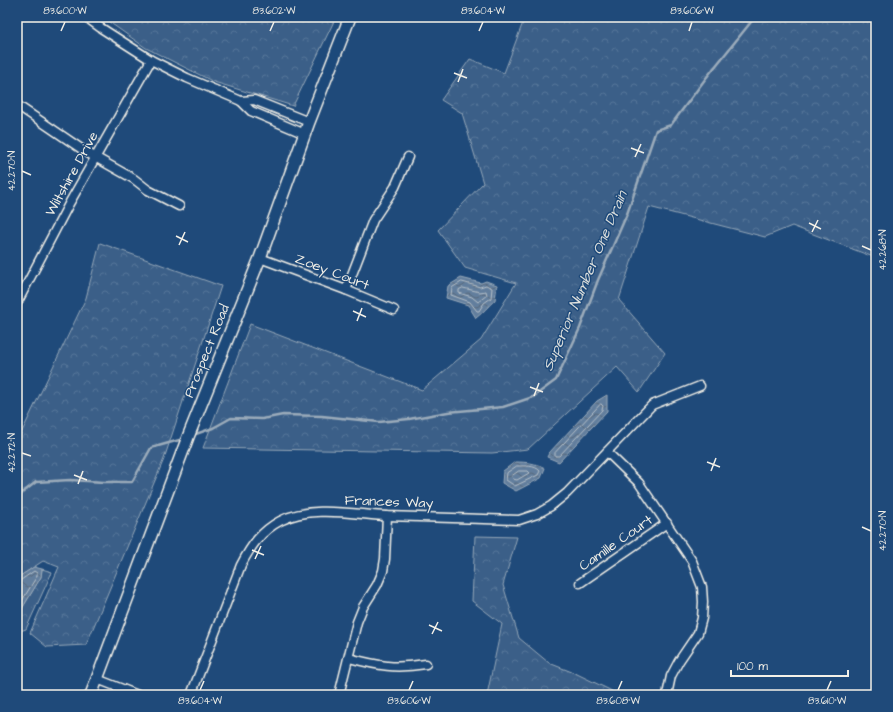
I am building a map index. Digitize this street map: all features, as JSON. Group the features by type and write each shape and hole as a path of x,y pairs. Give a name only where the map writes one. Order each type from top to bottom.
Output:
{"main road":[{"name":"Prospect Road","path":"91,695 188,437 260,258 309,122 350,17"}],"street":[{"path":"86,17 151,60 187,78 241,101 250,111 305,134"},
{"name":"Wiltshire Drive","path":"17,303 96,156 151,60"},
{"path":"241,101 254,100 309,122"},
{"path":"17,105 86,152 96,156 134,179 148,190 179,206"},
{"path":"346,290 373,220 395,187 408,157"},
{"name":"Zoey Court","path":"260,258 346,290 394,310"},
{"name":"Frances Way","path":"191,695 241,565 251,546 265,531 280,521 297,514 321,512 387,516 519,520 537,514 551,506 567,493 652,405 700,386"},
{"path":"607,452 639,483 692,561 702,587 702,618 698,633 676,666 671,676 667,695"},
{"path":"339,695 357,622 363,607 377,585 383,571 387,516"},
{"name":"Camille Court","path":"580,583 667,523"},
{"path":"349,658 392,667 406,667 426,664"},
{"path":"97,679 138,695"}],"green space":[{"path":"102,17 336,17 293,106 214,82 146,48"},
{"path":"525,17 876,17 876,258 792,226 765,237 649,207 619,300 665,353 639,392 617,367 528,449 492,453 203,448 250,324 422,390 481,340 516,283 465,268 438,230 483,183 462,113 441,100 470,59 504,73"},
{"path":"100,243 221,286 164,459 86,645 47,647 30,633 59,567 43,561 17,578 17,442 86,298"},
{"path":"475,536 517,537 503,585 519,638 549,663 577,674 612,691 611,695 487,695 502,624 472,601"},
{"path":"42,569 52,572 26,629 17,632 17,617 41,577"}],"water":[{"path":"461,278 481,283 486,281 497,285 495,300 476,318 468,305 446,298 448,286"},
{"path":"607,395 607,411 559,462 547,457 597,401"},
{"path":"515,462 531,463 545,468 541,478 516,491 502,483 503,471"},
{"path":"34,567 42,569 41,577 17,617 17,578"}],"waterway":[{"name":"Superior Number One Drain","path":"193,435 213,428 231,418 262,419 283,415 322,416 379,422 409,419 448,412 503,407 533,397 556,380 580,328 598,280 627,214 656,130 671,125 706,78 755,17"},
{"name":"Superior Number One Drain","path":"17,497 36,482 70,480 132,482 151,448 183,439"}]}
